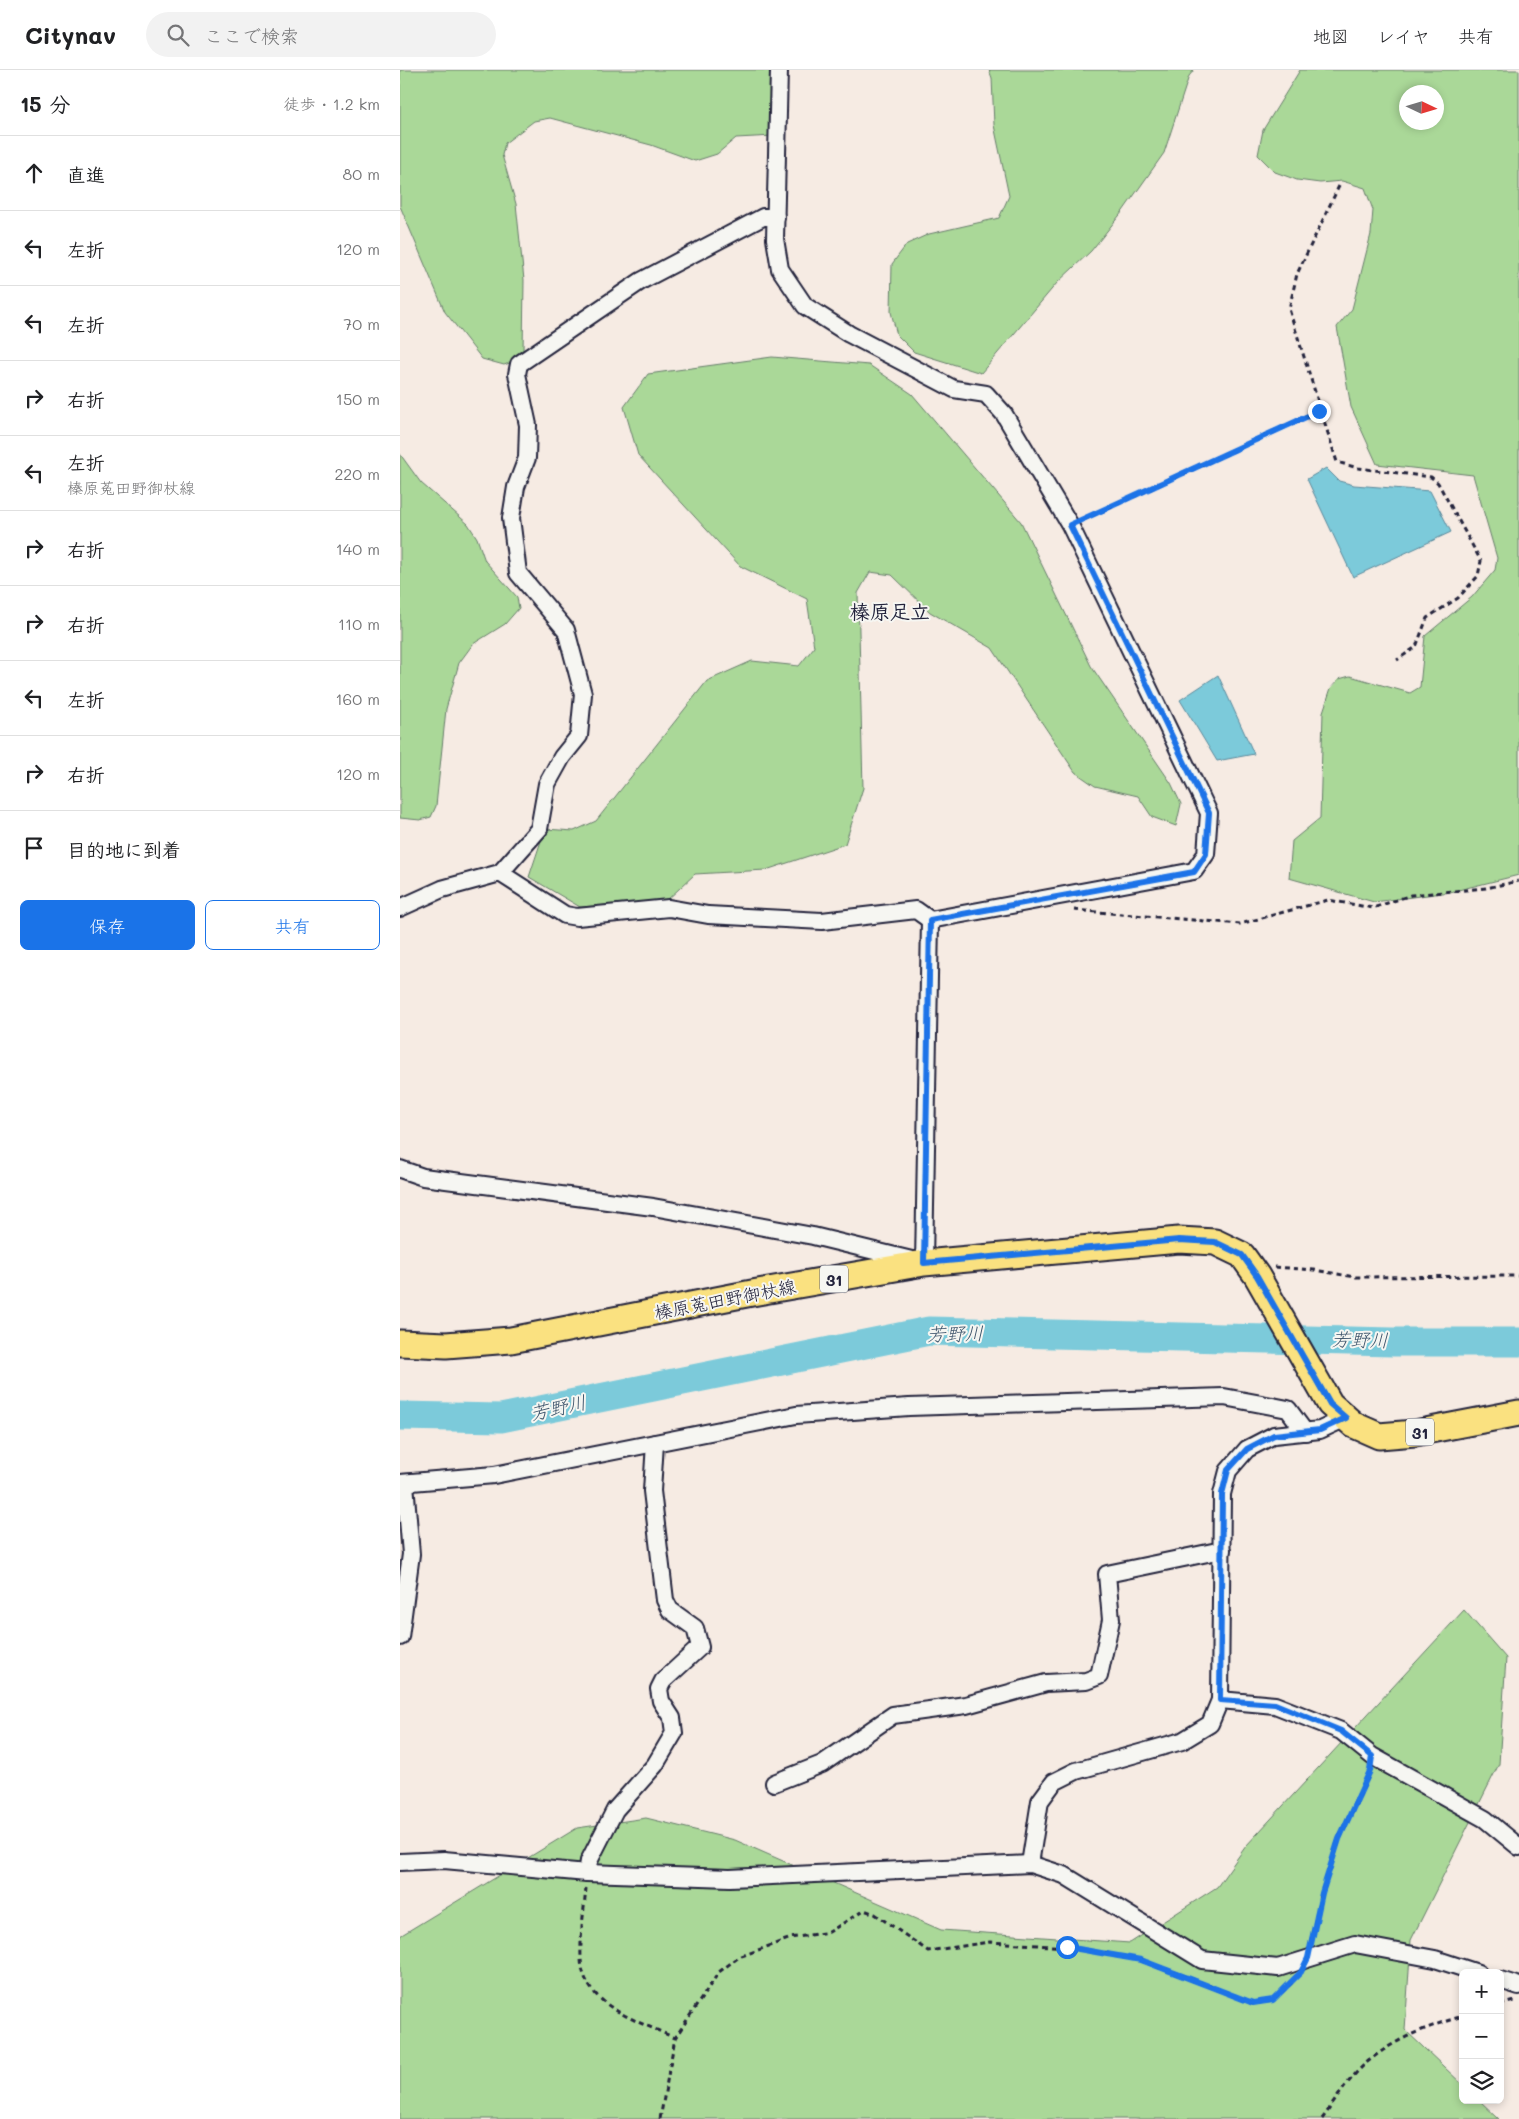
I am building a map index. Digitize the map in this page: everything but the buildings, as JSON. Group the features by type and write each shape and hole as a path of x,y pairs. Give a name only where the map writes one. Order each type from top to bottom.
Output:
{"main road":[{"name":"榛原菟田野御杖線","path":"400,1343 446,1345 511,1340 752,1293 924,1263 1179,1240 1215,1242 1242,1255 1254,1271 1338,1411 1354,1425 1379,1436 1415,1433 1519,1412"}],"street":[{"path":"500,873 565,915 577,917 669,908 708,915 822,921 916,910 930,920 1194,872 1206,854 1209,813 1070,525 1004,414 986,394 954,389 849,334 805,306 780,269 775,239 779,70"},
{"path":"400,908 442,888 500,873 539,829 547,784 562,757 579,736 583,694 566,630 518,573 511,518 516,487 527,458 528,425 517,374 520,364 641,281 763,217 776,217"},
{"path":"400,1169 423,1177 662,1208 813,1236 924,1263 930,920"},
{"path":"400,1637 411,1554 403,1484 494,1475 796,1415 909,1407 1224,1397 1288,1409 1305,1432"},
{"path":"1030,1864 1040,1800 1054,1782 1076,1771 1182,1741 1210,1724 1220,1700 1222,1494 1228,1470 1247,1449 1274,1435 1320,1430 1338,1411"},
{"path":"587,1873 589,1861 615,1810 655,1765 674,1733 672,1718 662,1701 659,1689 663,1681 700,1647 695,1628 670,1610 665,1600 652,1490 655,1443"},
{"path":"774,1783 822,1764 893,1715 966,1705 1046,1683 1086,1681 1099,1676 1111,1620 1108,1574 1222,1550"},
{"path":"1220,1700 1275,1704 1341,1731 1372,1756 1485,1819 1519,1847"},
{"path":"400,1862 444,1860 587,1873 730,1878 1030,1864 1064,1875 1202,1960 1278,1968 1355,1944 1435,1959 1466,1969"},
{"path":"1504,1981 1519,1986"}],"path":[{"path":"1339,186 1297,274 1289,309 1336,462 1358,468 1431,477 1438,483 1481,562 1478,576 1458,598 1427,618 1416,648 1397,660"},
{"path":"1070,525 1319,411"},
{"path":"1071,910 1240,924 1328,900 1373,908 1411,895 1486,888 1519,881"},
{"path":"1254,1271 1314,1270 1354,1277 1519,1276"},
{"path":"660,2119 675,2038 719,1972 739,1957 791,1938 830,1932 864,1910 876,1914 928,1951 990,1942 1067,1947 1141,1960 1253,2003 1273,2000 1301,1972 1308,1958 1322,1893 1339,1839 1370,1771 1372,1756"},
{"path":"587,1873 581,1959 585,1980 594,1993 614,2009 675,2038"},
{"path":"1504,2004 1519,2000"},
{"path":"1322,2119 1357,2072 1389,2047 1432,2025 1459,2017"}],"green space":[{"path":"400,70 771,70 774,136 736,138 717,154 695,161 651,145 550,118 534,121 505,143 502,155 516,204 524,280 523,352 515,361 504,365 482,359 445,312 400,206"},
{"path":"989,70 1194,70 1189,76 1164,153 1123,211 1091,251 1057,283 981,373 914,352 897,335 891,312 892,264 907,244 929,234 999,218 1009,196 994,125 992,78"},
{"path":"1300,70 1519,70 1519,875 1450,892 1374,902 1289,878 1292,841 1320,818 1323,712 1331,688 1339,679 1350,676 1410,693 1420,687 1425,636 1472,597 1495,570 1497,558 1473,475 1377,464 1351,407 1337,327 1352,309 1371,234 1373,210 1365,188 1342,181 1320,183 1297,180 1275,172 1258,155 1263,130"},
{"path":"772,357 869,365 912,394 1021,522 1091,666 1171,783 1181,804 1176,826 1152,817 1138,796 1095,786 1075,772 992,648 930,612 892,575 870,572 858,593 863,788 845,844 766,870 695,874 666,901 580,907 529,877 545,829 574,831 596,821 707,681 752,661 799,666 814,647 807,599 740,566 638,455 624,407 648,374"},
{"path":"400,454 421,483 468,524 477,538 485,561 517,597 519,608 505,624 473,644 459,663 446,709 436,806 431,817 420,820 400,818"},
{"path":"1464,1610 1506,1658 1499,1764 1411,1940 1405,2030 1459,2081 1459,2104 1483,2104 1499,2119 400,2119 400,1936 577,1828 646,1818 735,1840 941,1930 1130,1943 1217,1887 1246,1846"}],"water":[{"path":"1326,468 1339,481 1354,485 1430,491 1451,532 1353,577 1307,479"},
{"path":"1218,675 1254,754 1217,761 1180,700"}],"waterway":[{"name":"芳野川","path":"400,1416 501,1418 929,1331 1393,1342 1519,1342"}],"district":[{"name":"榛原足立","path":"890,611"}],"route":[{"path":"1067,1947 1141,1960 1253,2003 1273,2000 1301,1972 1308,1958 1322,1893 1339,1839 1370,1771 1372,1756 1341,1731 1275,1704 1220,1700 1222,1494 1228,1470 1247,1449 1274,1435 1320,1430 1346,1418 1330,1404 1257,1276 1242,1255 1215,1242 1179,1240 924,1263 930,920 1194,872 1206,854 1209,813 1070,525 1319,411"}]}
